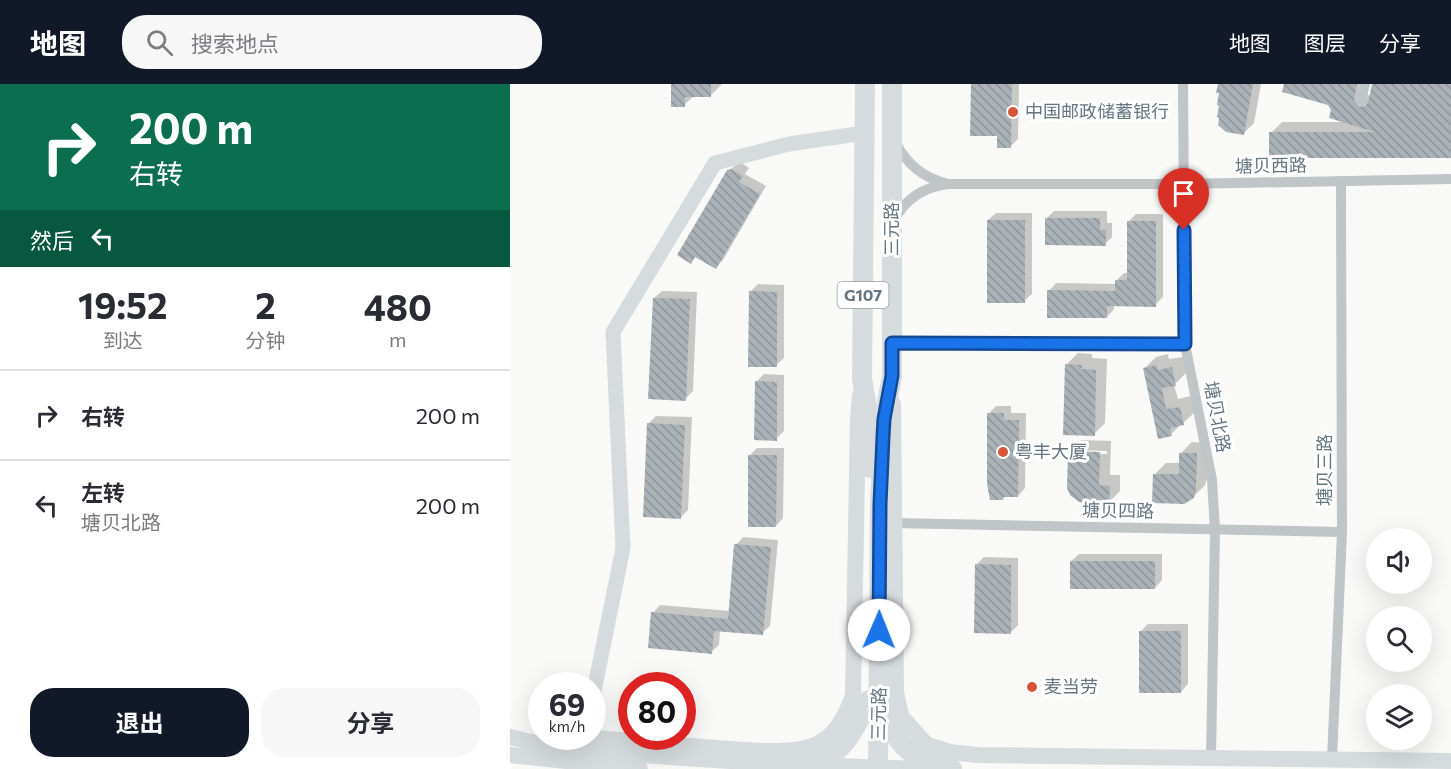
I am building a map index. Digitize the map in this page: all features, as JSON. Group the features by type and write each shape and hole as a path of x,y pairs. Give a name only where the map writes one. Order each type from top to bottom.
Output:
{"highway":[{"name":"三元路","path":"865,84 862,379 869,420 875,505 873,768"},
{"name":"三元路","path":"875,505 884,419 892,376 892,84"},
{"path":"802,767 825,759 842,746 874,698 904,748 924,761 952,769"}],"main road":[{"path":"892,376 896,692 902,716 927,745 950,752 977,755 1451,761"},
{"path":"802,767 846,716 853,696 858,419 862,379"},
{"path":"606,739 791,751 818,744 852,721 873,717 894,720 913,731 928,746 937,769"},
{"path":"510,735 528,737"},
{"path":"600,750 802,767 922,769"},
{"path":"510,755 640,769"}],"street":[{"name":"塘贝北路","path":"1183,84 1185,344 1212,480 1215,530 1211,757"},
{"path":"1360,100 1365,84"},
{"path":"598,672 623,548 613,332 715,163 789,144 864,133"},
{"path":"892,133 900,150 911,164 932,179 948,183"},
{"name":"塘贝西路","path":"948,183 1183,184 1451,179"},
{"name":"塘贝三路","path":"1332,759 1342,532 1341,181"},
{"path":"892,225 901,209 915,196 930,188 948,183"},
{"path":"892,343 1185,344"},
{"name":"塘贝四路","path":"894,523 1342,532"}],"building":[{"path":"671,84 711,84 711,97 685,97 685,107 671,107"},
{"path":"971,84 1012,84 1011,148 997,148 997,136 970,136"},
{"path":"1218,84 1253,84 1244,135 1226,132 1218,125 1219,93 1216,93"},
{"path":"1284,84 1357,84 1354,101 1360,107 1366,106 1372,84 1451,84 1451,158 1269,158 1269,132 1375,132 1329,118 1331,110 1328,105 1282,92"},
{"path":"731,169 743,176 739,182 760,194 716,269 695,257 691,264 677,255 727,170"},
{"path":"1045,218 1100,218 1100,230 1106,230 1106,246 1045,245"},
{"path":"987,220 1025,220 1025,303 987,303"},
{"path":"1127,221 1156,221 1156,307 1107,306 1107,318 1047,318 1047,290 1115,291 1115,280 1127,280"},
{"path":"749,291 777,292 777,367 748,367"},
{"path":"653,298 690,299 686,401 648,399"},
{"path":"1065,364 1082,365 1081,369 1096,370 1095,436 1063,435"},
{"path":"1157,365 1158,370 1172,367 1176,386 1162,388 1166,409 1180,407 1184,425 1170,428 1172,436 1158,439 1143,368"},
{"path":"755,381 777,382 777,441 754,440"},
{"name":"粤丰大厦","path":"987,413 1004,413 1004,420 1019,420 1018,497 990,500 987,484"},
{"path":"647,423 685,425 681,519 643,517"},
{"path":"1068,451 1100,452 1099,485 1110,486 1109,504 1079,502 1070,495 1067,488"},
{"path":"1179,453 1197,453 1194,498 1184,504 1152,503 1153,474 1179,474"},
{"path":"748,455 777,455 776,527 748,527"},
{"path":"734,544 771,547 763,635 714,631 712,654 648,648 651,612 728,619"},
{"path":"1070,561 1155,561 1155,589 1070,589"},
{"path":"975,564 1011,565 1011,634 974,633"},
{"path":"1139,631 1181,631 1181,693 1139,693"}],"place":[{"name":"中国邮政储蓄银行","path":"1013,112"},
{"name":"粤丰大厦","path":"1003,452"},
{"name":"麦当劳","path":"1032,687"}],"route":[{"path":"879,630 883,437 892,376 892,343 1185,344 1184,230"}]}
